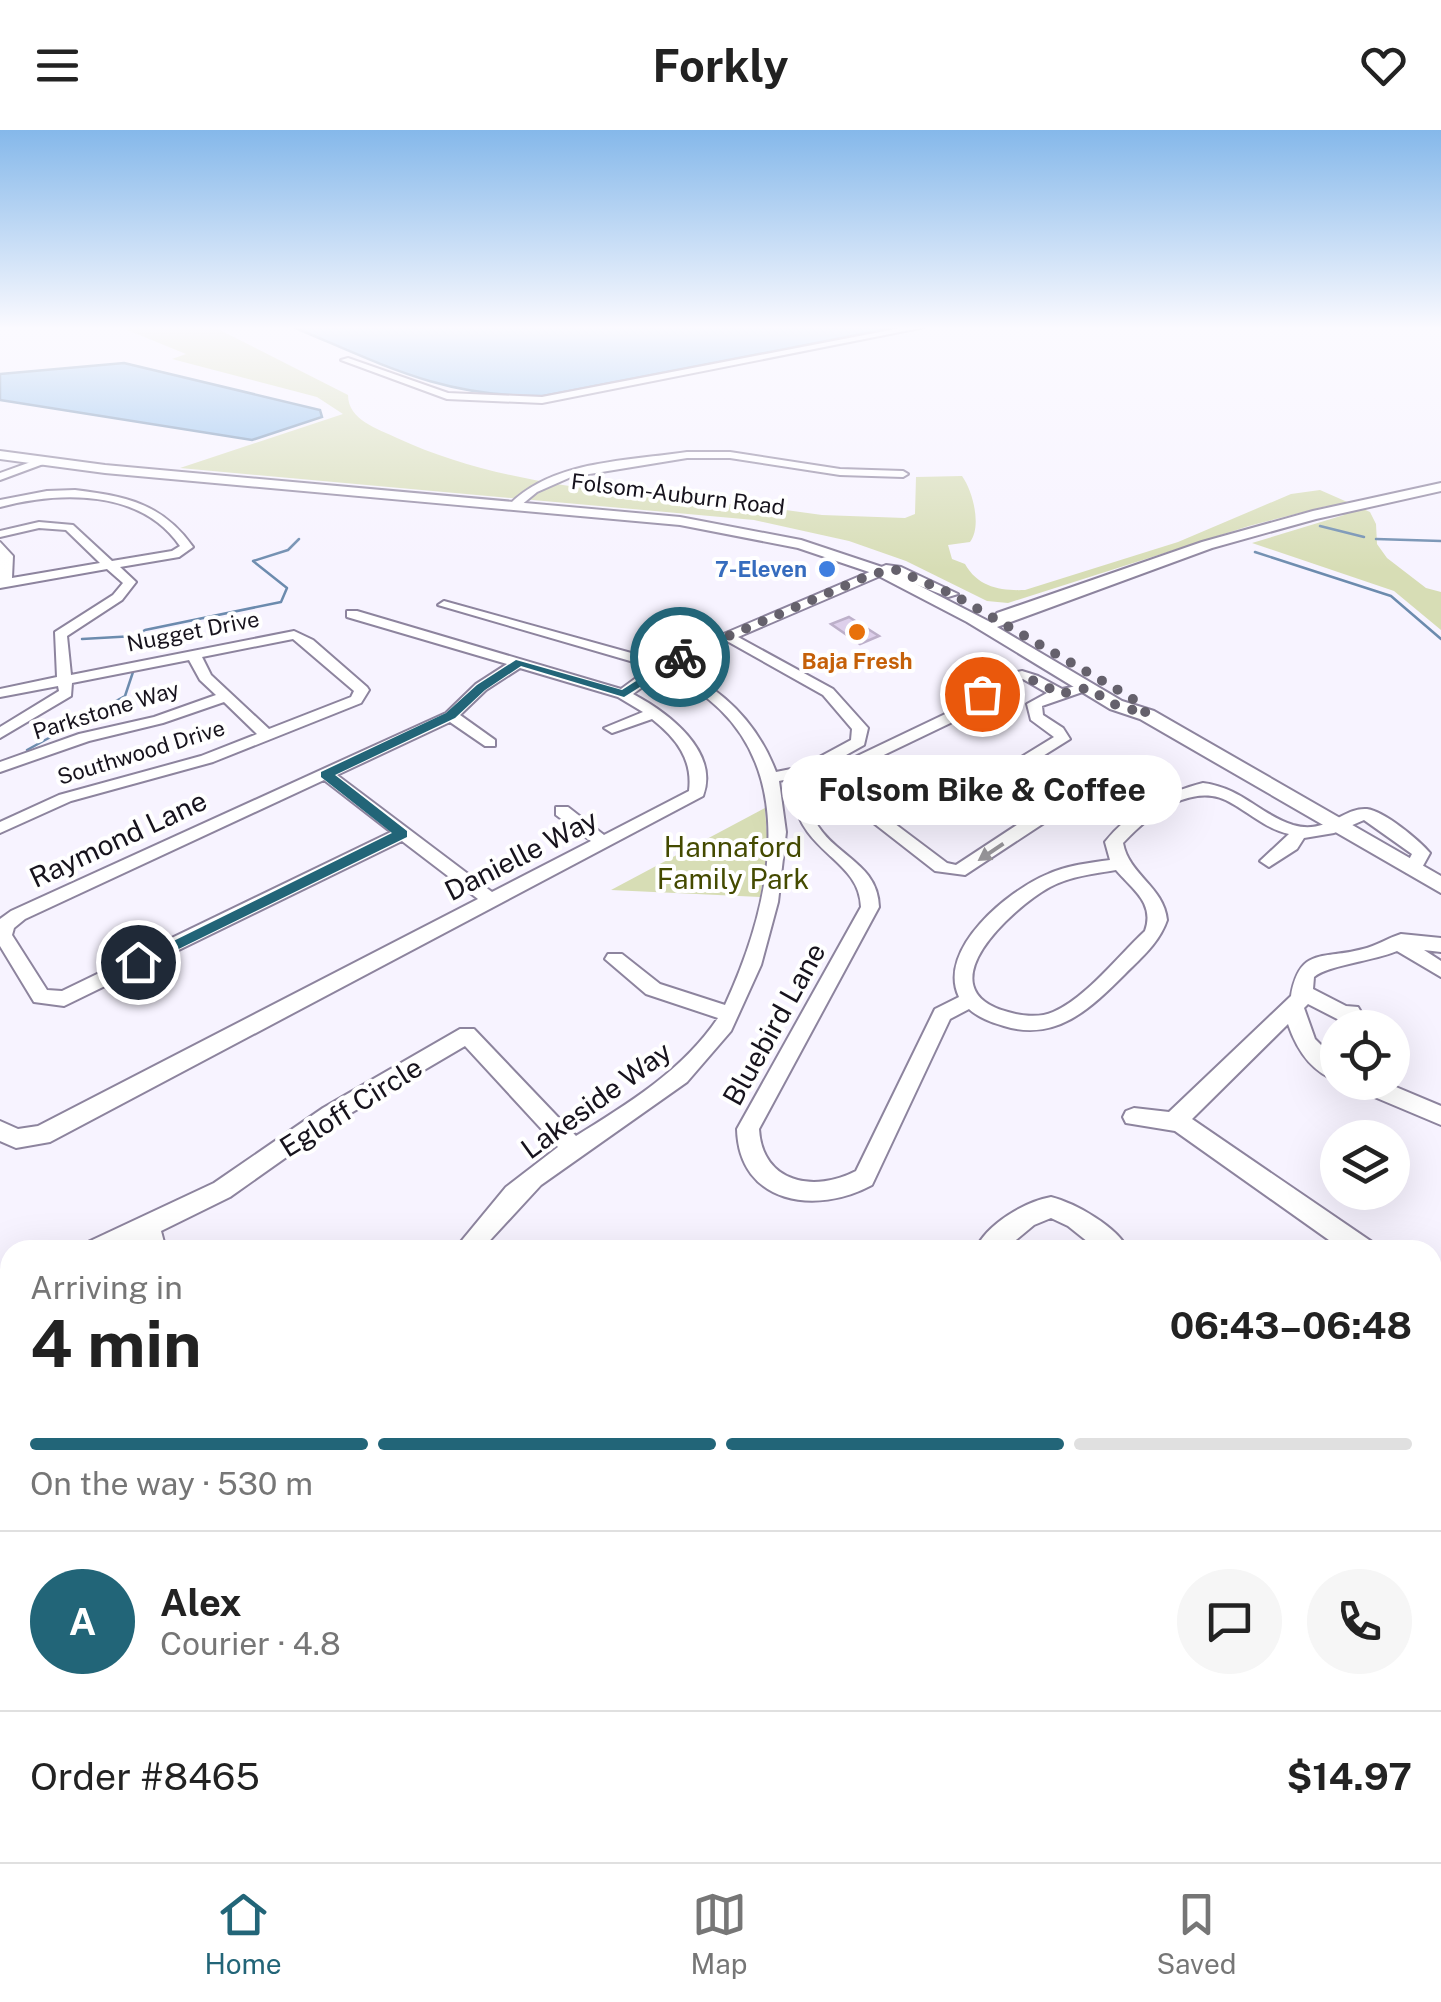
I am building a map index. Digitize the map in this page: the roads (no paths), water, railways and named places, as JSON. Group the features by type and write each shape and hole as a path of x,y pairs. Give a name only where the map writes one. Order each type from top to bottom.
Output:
{"main road":[{"path":"0,455 53,444"},
{"name":"Folsom-Auburn Road","path":"0,455 735,529 801,544 880,571 1132,698 1147,714"},
{"path":"992,625 1003,616 1092,584 1227,541 1336,510 1441,487"},
{"name":"Folsom-Auburn Road","path":"516,504 644,512 758,525 875,556 952,594 1083,686 1116,705 1147,714 1441,886"},
{"path":"992,625 1014,622 1111,588 1224,546 1227,541"},
{"path":"934,583 997,608 1092,584"}],"street":[{"path":"516,504 556,478 688,455 730,455 840,472 904,474"},
{"path":"0,474 38,460"},
{"path":"0,504 45,493 132,501 171,526 187,544 186,550 175,554 3,584 7,556 0,546"},
{"path":"0,534 40,524 69,526 126,578 130,587 72,622 60,635 66,680 66,693 60,700 0,733"},
{"path":"624,694 662,667 880,571 894,569 952,594"},
{"name":"Lakeside Way","path":"444,605 662,667 707,691 758,742 772,777 778,828 774,880 761,938 718,1034 689,1069 513,1195 475,1240"},
{"name":"Danielle Way","path":"0,1130 16,1140 42,1135 688,800 699,789 686,745 654,713 624,694 352,614"},
{"name":"Nugget Drive","path":"0,694 284,636 302,636 362,690 354,700"},
{"path":"727,636 819,686 836,699 860,728 859,742 806,771 772,777"},
{"path":"193,654 200,670 267,735"},
{"name":"Raymond Lane","path":"402,834 54,1000 40,996 3,935 10,919 450,716 481,687 520,662"},
{"path":"1060,694 1026,676 1016,676 986,691 978,702 960,713 936,720 834,773 829,782 941,867 959,872 1044,815 1039,800 1012,785 1004,775 1062,739 1058,731 1036,718 1033,707 1044,697 1060,694 1083,686"},
{"name":"Parkstone Way","path":"0,768 78,739 158,720 226,697"},
{"name":"Southwood Drive","path":"0,828 65,798 182,767 354,700"},
{"path":"612,728 654,713"},
{"path":"450,716 490,743"},
{"path":"326,774 492,901"},
{"path":"1118,864 1052,878 984,927 963,969 965,989 972,999 989,1013 1016,1023 1054,1020 1153,934 1158,925 1158,907 1146,889 1118,864 1113,847 1118,836 1177,793 1189,788 1222,791 1299,832 1316,832 1337,825"},
{"name":"Bluebird Lane","path":"802,799 811,828 864,880 872,897 748,1128 747,1148 758,1168 771,1179 805,1192 839,1192 864,1178 942,1014 972,999"},
{"path":"562,811 604,844"},
{"path":"1269,860 1292,846 1299,832"},
{"path":"1320,1061 1303,1042 1298,999 1306,974 1316,965 1370,955 1398,943 1441,945"},
{"path":"1398,943 1441,970"},
{"path":"615,959 653,989 729,1014"},
{"path":"1298,999 1330,1010"},
{"path":"1176,1120 1298,999"},
{"name":"Egloff Circle","path":"116,1240 222,1190 331,1114 467,1035 574,1149"},
{"path":"1403,1100 1441,1116"},
{"path":"1134,1117 1176,1120 1349,1240"},
{"path":"998,1240 1028,1212 1048,1206 1071,1214 1104,1240"},
{"path":"147,1224 151,1240"}],"water":[{"path":"49,408 320,410 322,417 252,440"}],"waterway":[{"path":"1320,526 1364,537"},
{"path":"135,636 145,630 281,602 287,588 253,561 288,550 299,539"},
{"path":"1376,539 1441,541"},
{"path":"1255,552 1391,596 1441,639"},
{"path":"82,639 135,636"},
{"path":"135,636 141,650"},
{"path":"27,750 125,696 133,672"}],"place":[{"name":"7-Eleven","path":"827,569"},
{"name":"Baja Fresh","path":"857,632"},
{"name":"Folsom Bike & Coffee","path":"982,694"}],"park label":[{"name":"Hannaford Family Park","path":"733,863"}]}
